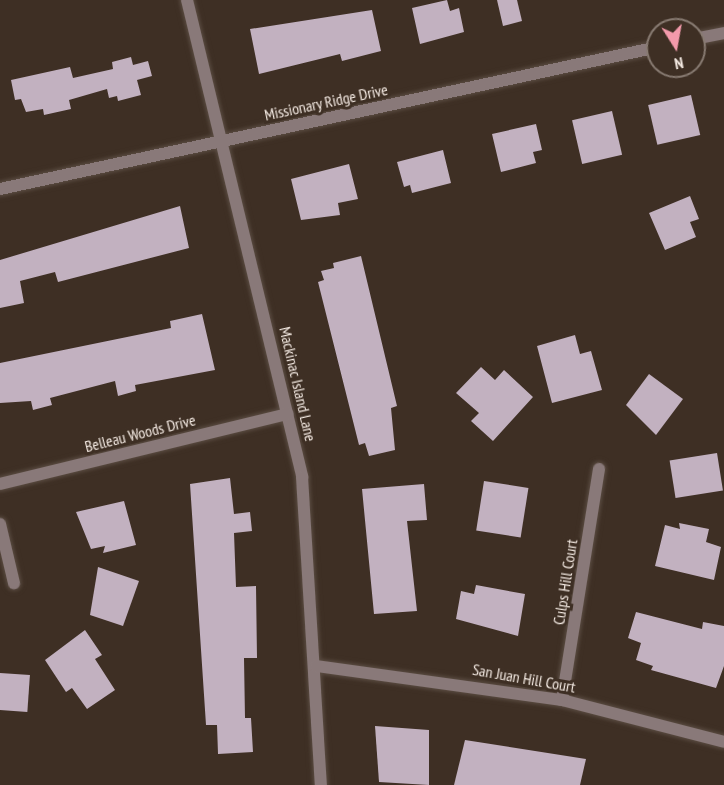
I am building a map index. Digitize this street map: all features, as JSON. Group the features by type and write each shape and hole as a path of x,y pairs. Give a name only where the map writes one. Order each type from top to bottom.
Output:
{"street":[{"name":"Mackinac Island Lane","path":"187,0 219,142 288,414 308,517 321,785"},
{"path":"706,37 724,33"},
{"name":"Missionary Ridge Drive","path":"0,189 646,50"},
{"name":"Belleau Woods Drive","path":"0,484 288,414"},
{"name":"Culps Hill Court","path":"562,700 599,469"},
{"path":"0,524 14,583"},
{"name":"San Juan Hill Court","path":"316,666 562,700 724,742"}],"building":[{"path":"447,0 450,11 459,8 464,32 420,44 412,8"},
{"path":"497,0 517,0 522,21 503,26"},
{"path":"372,10 381,51 342,61 340,54 259,74 250,29"},
{"path":"131,57 133,65 148,61 152,76 137,80 141,95 118,101 117,96 109,98 107,89 69,100 71,109 44,115 43,109 26,112 21,99 15,100 11,80 70,67 73,78 113,69 112,62"},
{"path":"691,95 700,135 657,145 648,105"},
{"path":"612,111 622,155 582,164 572,120"},
{"path":"536,124 542,150 533,152 536,163 501,172 492,134"},
{"path":"443,150 451,183 412,193 410,185 404,187 397,162"},
{"path":"349,164 358,199 338,203 340,215 301,220 291,179"},
{"path":"690,196 699,219 690,222 696,237 665,250 649,213"},
{"path":"180,206 189,248 58,282 55,272 20,281 24,303 0,308 0,260"},
{"path":"361,256 397,406 391,408 395,450 369,456 365,443 359,445 318,282 324,280 321,271 334,268 333,263"},
{"path":"202,314 215,370 135,385 136,391 118,396 115,381 50,398 52,405 33,410 31,401 0,403 0,363 171,328 170,321"},
{"path":"575,335 580,354 591,351 602,390 552,403 537,346"},
{"path":"481,367 495,380 504,370 533,397 493,441 471,421 479,413 456,393"},
{"path":"649,374 683,399 656,435 626,405"},
{"path":"717,453 723,491 676,498 670,461"},
{"path":"230,478 234,514 250,512 252,531 234,533 236,587 256,586 257,658 244,658 245,718 251,718 253,752 218,754 217,725 206,725 190,484"},
{"path":"484,481 528,488 521,537 476,530"},
{"path":"424,484 427,520 407,521 417,611 374,614 362,489"},
{"path":"124,501 136,545 103,553 105,546 91,549 76,512"},
{"path":"679,523 709,529 706,542 721,547 714,580 655,566 665,525 680,529"},
{"path":"98,567 139,581 123,626 90,615"},
{"path":"476,585 525,594 518,636 456,619 461,591 474,594"},
{"path":"636,612 702,629 703,622 724,626 724,666 716,688 651,670 653,666 636,660 641,643 628,638"},
{"path":"85,630 102,655 95,659 115,690 87,709 72,688 66,692 45,660"},
{"path":"0,673 30,675 27,712 0,710"},
{"path":"375,726 429,730 429,785 379,782"},
{"path":"465,740 586,759 580,785 454,785"}]}
